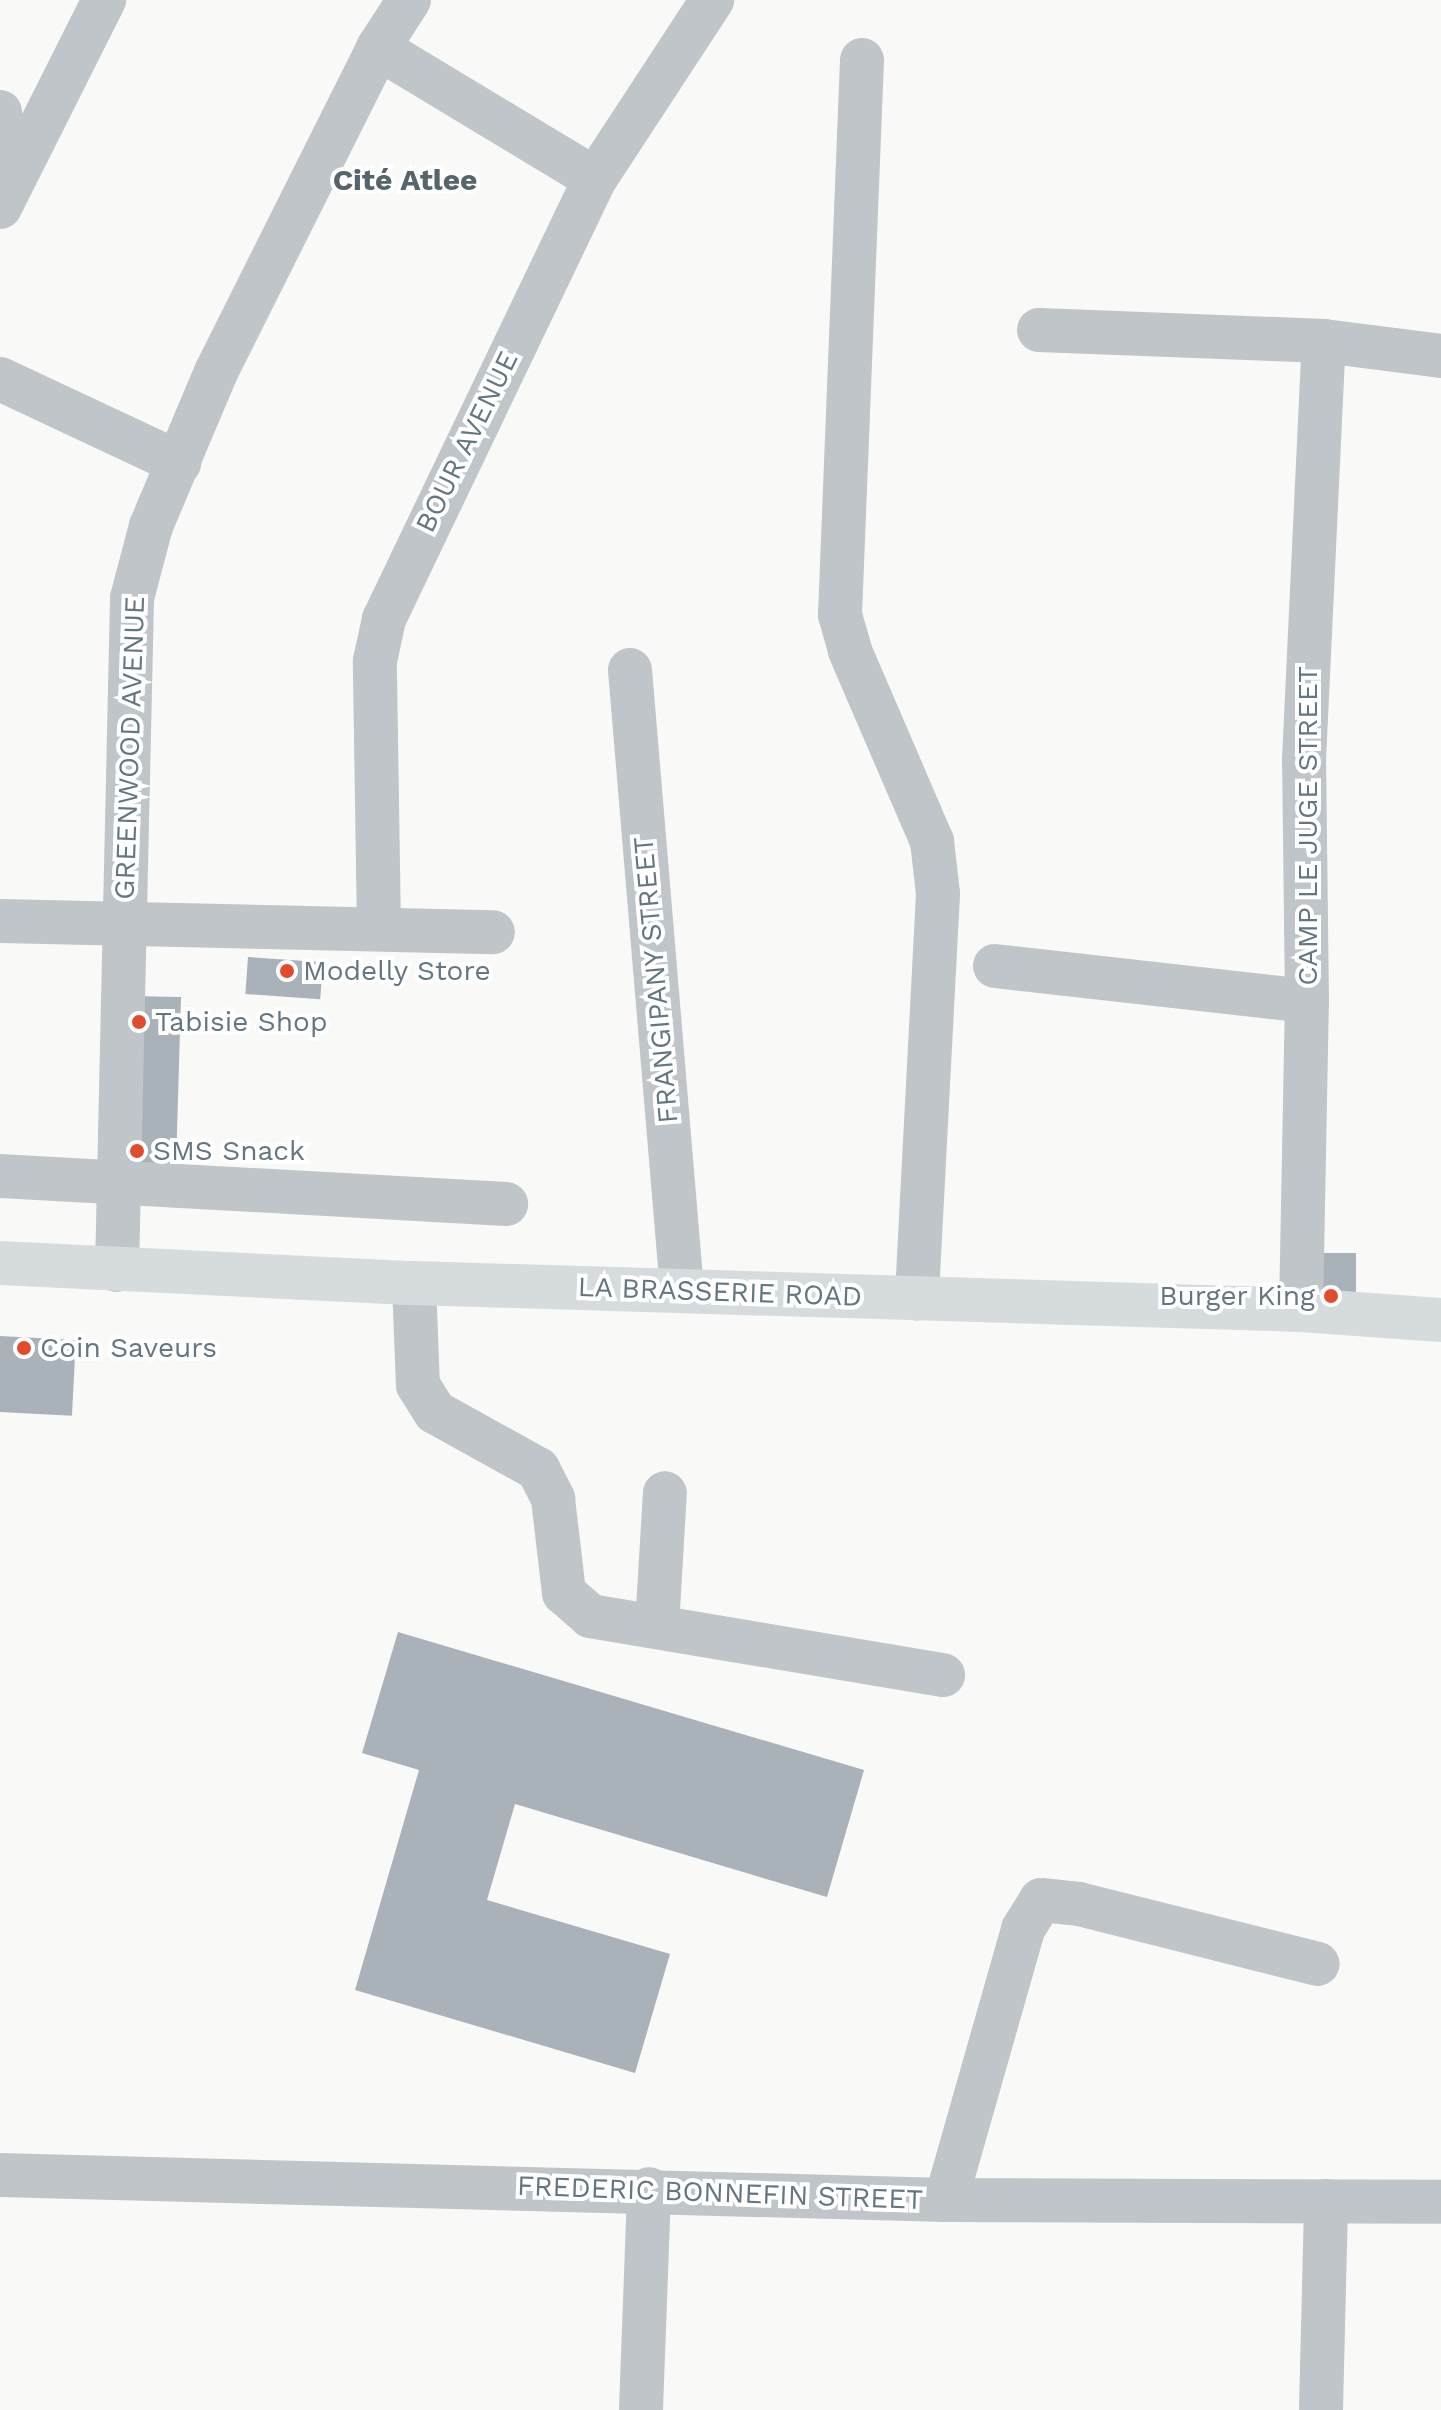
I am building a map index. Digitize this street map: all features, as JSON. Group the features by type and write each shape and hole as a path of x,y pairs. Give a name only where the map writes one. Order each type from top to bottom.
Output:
{"main road":[{"name":"LA BRASSERIE ROAD","path":"0,1263 414,1283 1301,1310 1441,1320"}],"street":[{"path":"3,198 104,0"},
{"name":"GREENWOOD AVENUE","path":"117,1270 132,598 151,526 216,372 378,48 409,0"},
{"name":"BOUR AVENUE","path":"379,929 375,661 384,619 595,179 712,0"},
{"path":"378,48 595,179"},
{"path":"862,60 840,615 850,651 918,802 932,841 936,881 917,1298"},
{"path":"0,112 3,198"},
{"path":"1039,330 1324,341 1441,356"},
{"name":"CAMP LE JUGE STREET","path":"1301,1310 1307,1001 1304,760 1324,341"},
{"path":"0,379 179,463"},
{"name":"FRANGIPANY STREET","path":"630,670 682,1291"},
{"path":"0,921 493,932"},
{"path":"995,966 1307,1001"},
{"path":"0,1176 506,1204"},
{"path":"414,1283 418,1385 435,1412 538,1469 553,1499 564,1593 590,1616 943,1675"},
{"path":"657,1626 665,1493"},
{"path":"946,2200 1023,1929 1041,1900 1079,1904 1318,1964"},
{"name":"FREDERIC BONNEFIN STREET","path":"0,2175 649,2189 946,2200 1441,2202"},
{"path":"641,2410 649,2189"},
{"path":"1321,2410 1326,2201"}],"building":[{"path":"248,957 323,962 320,999 245,994"},
{"path":"130,996 181,997 176,1165 133,1164"},
{"path":"1312,1253 1356,1253 1356,1311 1312,1311"},
{"path":"0,1336 76,1340 72,1416 0,1412"},
{"path":"398,1632 864,1770 827,1897 515,1804 487,1900 670,1954 635,2073 355,1990 419,1770 362,1753"}],"place":[{"name":"Modelly Store","path":"287,971"},
{"name":"Tabisie Shop","path":"139,1022"},
{"name":"SMS Snack","path":"137,1151"},
{"name":"Burger King","path":"1331,1296"},
{"name":"Coin Saveurs","path":"24,1348"}],"district":[{"name":"Cité Atlee","path":"405,180"}]}
